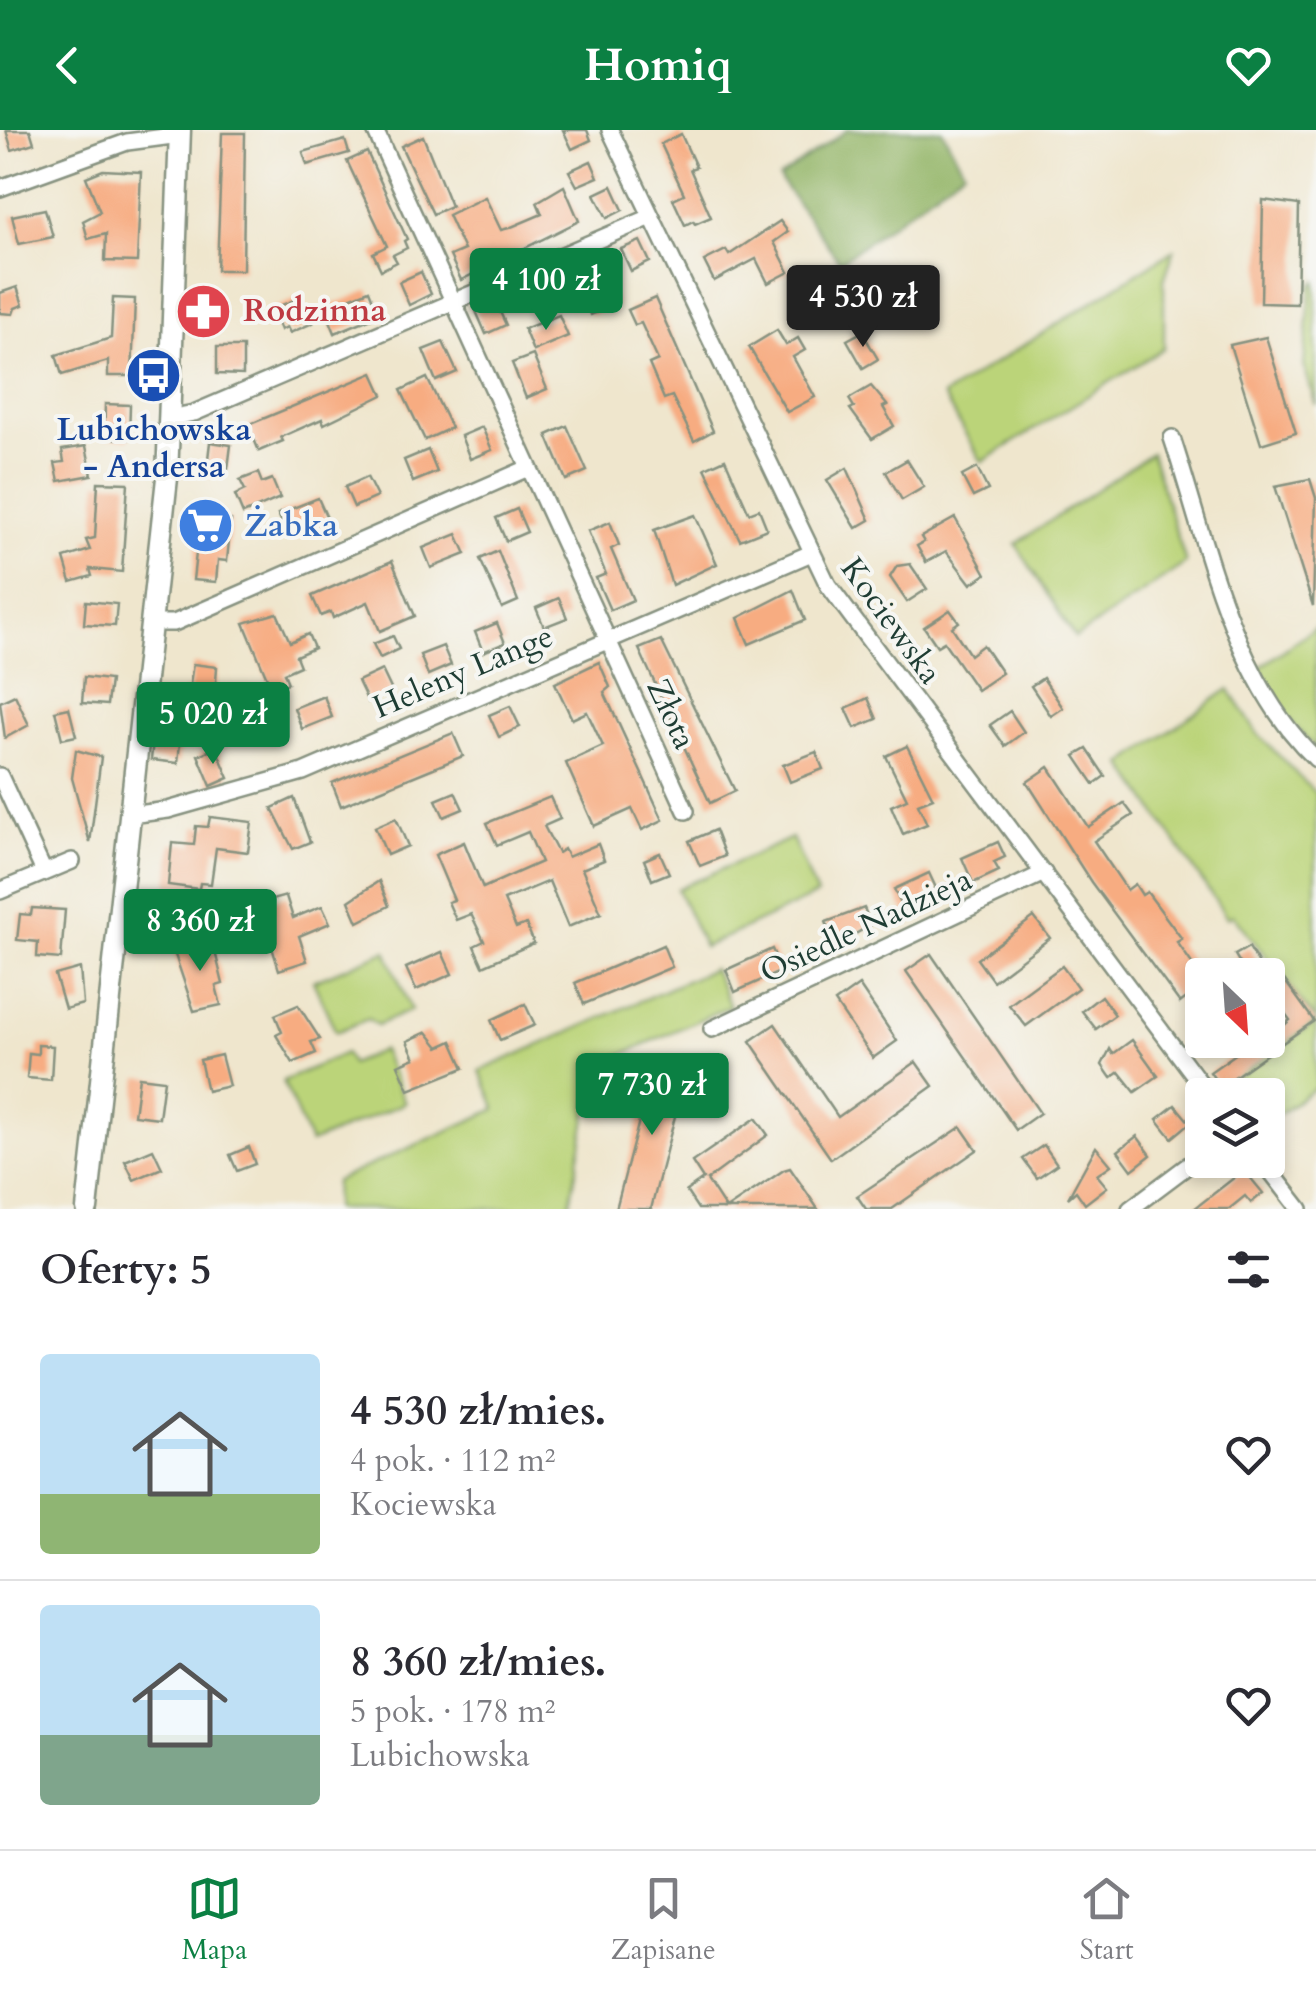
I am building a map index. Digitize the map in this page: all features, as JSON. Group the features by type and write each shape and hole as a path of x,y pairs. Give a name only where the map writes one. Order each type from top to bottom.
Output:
{"street":[{"name":"Złota","path":"375,130 526,469 686,810"},
{"name":"Kociewska","path":"610,130 809,554 1196,1078"},
{"path":"0,188 128,142 180,132 169,418 151,622 86,1209"},
{"path":"169,418 194,413 651,218"},
{"path":"1172,438 1246,659 1272,708 1316,759"},
{"path":"151,622 174,622 526,469"},
{"name":"Heleny Lange","path":"130,815 168,810 302,772 809,554"},
{"path":"0,776 44,872"},
{"path":"0,890 72,861"},
{"name":"Osiedle Nadzieja","path":"712,1030 1044,873"},
{"path":"1130,1209 1185,1168"},
{"path":"1276,1178 1300,1209"}],"green space":[{"path":"847,130 942,130 964,170 840,262 779,178"},
{"path":"1174,250 1164,280 1164,348 982,462 943,396"},
{"path":"1316,281 1316,405 1304,366 1311,286"},
{"path":"1151,453 1186,563 1075,638 1016,544"},
{"path":"1316,627 1316,749 1283,713 1259,668"},
{"path":"1229,689 1257,733 1316,794 1316,1020 1285,981 1285,958 1267,958 1233,915 1227,918 1123,764"},
{"path":"792,838 817,895 704,947 677,889"},
{"path":"386,951 411,1010 377,1025 368,1019 336,1032 313,981"},
{"path":"713,969 730,1006 596,1066 569,1209 334,1209 335,1181 496,1109 480,1071"},
{"path":"1316,1022 1316,1087 1285,1110 1285,1078 1237,1078 1265,1058 1285,1058 1285,1044"},
{"path":"382,1050 405,1103 310,1143 283,1081 345,1053 351,1064"}],"building":[{"path":"6,130 30,130 34,143 12,150"},
{"path":"563,130 587,130 591,140 572,149"},
{"path":"222,133 245,133 243,270 217,270"},
{"path":"681,134 696,167 690,169 711,217 685,225 673,199 684,194 661,144"},
{"path":"423,136 451,206 433,214 401,146"},
{"path":"345,140 349,153 307,165 303,152"},
{"path":"367,152 407,239 407,248 393,255 397,262 381,270 373,253 387,246 347,161"},
{"path":"591,161 598,177 577,186 569,171"},
{"path":"103,170 141,172 137,262 105,261 106,234 88,239 83,221 100,212 86,177"},
{"path":"564,186 579,221 461,280 450,256 464,250 448,215 485,197 501,230 509,228 542,214 537,202"},
{"path":"612,186 623,210 607,218 595,194"},
{"path":"1263,200 1299,205 1297,304 1261,303"},
{"path":"45,209 53,237 19,244 12,216"},
{"path":"780,221 788,232 774,242 789,272 768,283 756,259 714,281 704,261 726,250 729,255"},
{"path":"640,241 650,262 631,271 621,249"},
{"path":"590,262 597,279 604,277 616,304 591,315 569,271"},
{"path":"421,272 431,294 409,305 399,282"},
{"path":"17,287 23,305 15,308 13,314 0,313 0,293"},
{"path":"369,290 379,315 335,333 325,308"},
{"path":"113,298 135,299 132,376 108,376 108,361 62,375 56,355 111,338"},
{"path":"299,298 313,323 290,333 287,327 281,330 272,309"},
{"path":"655,298 713,431 694,441 672,396 664,399 649,364 658,360 641,323 635,325 628,310"},
{"path":"495,301 506,325 486,334 475,309"},
{"path":"559,315 568,336 533,351 524,329"},
{"path":"777,330 786,345 798,338 805,350 793,357 815,397 787,412 749,347"},
{"path":"862,332 878,359 863,368 847,340"},
{"path":"1266,337 1296,433 1261,444 1230,345"},
{"path":"443,342 457,372 436,381 423,350"},
{"path":"217,347 243,347 243,375 217,374"},
{"path":"533,355 547,389 526,398 512,363"},
{"path":"373,373 383,395 324,424 322,419 281,437 283,441 259,451 248,425"},
{"path":"427,378 451,428 425,440 401,390"},
{"path":"871,386 887,405 883,407 894,426 872,439 850,409 854,407 849,399"},
{"path":"105,404 130,405 129,439 104,438"},
{"path":"567,426 587,471 566,480 547,435"},
{"path":"482,427 492,450 470,459 461,436"},
{"path":"210,442 231,445 228,469 207,467"},
{"path":"86,446 92,475 59,481 55,463 64,462 62,450"},
{"path":"428,450 437,472 413,482 404,460"},
{"path":"725,459 749,513 759,509 767,529 740,540 705,468"},
{"path":"907,460 924,487 902,500 886,472"},
{"path":"847,468 870,520 856,528 827,480"},
{"path":"977,468 988,490 973,497 962,476"},
{"path":"258,473 262,483 272,479 280,498 243,514 235,495 245,490 240,480"},
{"path":"367,477 377,497 354,507 345,487"},
{"path":"1310,479 1316,498 1313,606 1275,486"},
{"path":"98,482 128,483 122,572 90,569 92,576 71,582 64,558 90,550 86,540 95,538"},
{"path":"318,498 327,518 294,534 292,530 286,532 278,514"},
{"path":"517,509 527,532 506,541 496,518"},
{"path":"695,515 717,564 672,585 654,530"},
{"path":"200,517 231,520 227,561 218,560 216,582 193,580"},
{"path":"955,518 986,574 971,584 946,551 926,562 917,546 924,542 921,537"},
{"path":"610,522 619,545 611,549 633,600 610,610 596,578 606,574 588,531"},
{"path":"457,534 466,554 431,568 423,548"},
{"path":"498,551 518,601 502,608 480,559"},
{"path":"392,561 415,616 380,631 368,602 333,618 331,612 321,616 312,596"},
{"path":"910,564 927,589 907,602 890,577 897,566"},
{"path":"793,590 805,620 749,644 738,618"},
{"path":"559,598 567,618 544,627 536,608"},
{"path":"86,601 117,604 115,626 84,624"},
{"path":"950,610 959,622 952,627 970,655 983,645 1002,673 977,690 944,642 937,646 924,627"},
{"path":"277,613 290,642 308,634 314,648 296,656 300,666 284,673 288,683 272,690 244,623"},
{"path":"497,623 505,643 483,652 475,632"},
{"path":"393,636 399,649 380,658 373,644"},
{"path":"661,640 735,791 710,803 639,649"},
{"path":"443,646 451,665 428,675 420,655"},
{"path":"599,662 610,687 604,692 663,820 642,830 632,809 594,826 566,763 603,746 587,712 572,719 555,683"},
{"path":"193,664 217,667 214,710 221,726 184,721 184,690 189,691"},
{"path":"382,670 392,691 368,702 358,681"},
{"path":"84,677 110,680 107,705 82,703"},
{"path":"1043,678 1063,708 1051,716 1031,686"},
{"path":"15,695 29,725 5,738 0,702"},
{"path":"324,696 332,717 302,729 294,708"},
{"path":"868,698 877,719 855,728 846,708"},
{"path":"510,706 520,727 499,737 489,715"},
{"path":"69,708 76,736 62,739 55,711"},
{"path":"1010,711 1024,732 1005,746 990,725"},
{"path":"155,721 182,723 178,763 151,760"},
{"path":"453,733 463,756 341,806 332,783"},
{"path":"907,746 933,798 918,804 927,824 903,834 891,806 907,799 886,756"},
{"path":"216,748 229,778 211,786 198,755"},
{"path":"1087,749 1105,776 1094,784 1075,756"},
{"path":"76,750 101,757 90,843 72,778"},
{"path":"816,752 823,769 790,782 783,765"},
{"path":"1049,767 1088,827 1124,803 1133,815 1094,841 1127,890 1135,884 1142,895 1147,892 1182,939 1177,942 1188,958 1185,958 1185,999 1180,1003 1091,882 1027,782"},
{"path":"455,792 463,809 444,817 436,800"},
{"path":"550,797 560,819 544,826 558,853 564,849 568,857 598,844 604,860 582,869 601,913 568,927 549,881 504,900 516,928 526,924 534,943 483,966 474,946 484,941 471,914 456,920 448,902 454,900 435,855 464,842 483,888 541,862 528,832 497,845 487,823"},
{"path":"294,798 310,842 293,849 272,808"},
{"path":"210,817 252,822 248,852 216,848 211,884 200,883 199,889 168,885 172,843 194,845 196,826 208,827"},
{"path":"396,818 408,846 387,855 375,827"},
{"path":"715,830 725,856 700,866 689,841"},
{"path":"998,842 1005,857 994,862 999,871 973,883 962,858"},
{"path":"660,853 669,873 652,880 644,860"},
{"path":"929,873 936,888 926,893 931,903 906,915 894,889"},
{"path":"379,881 389,906 358,922 349,901"},
{"path":"286,896 293,918 322,906 330,923 299,936 307,961 279,970 264,921 273,918 268,901"},
{"path":"32,908 65,910 61,959 37,957 38,942 17,940 20,914 31,915"},
{"path":"864,908 871,925 836,945 826,922"},
{"path":"1034,917 1050,938 993,981 977,959"},
{"path":"212,939 223,984 216,986 221,1005 194,1011 173,949"},
{"path":"663,945 672,967 584,1004 575,983"},
{"path":"1249,947 1255,958 1237,958 1235,955"},
{"path":"772,949 782,971 735,992 726,970"},
{"path":"442,952 452,974 416,990 406,968"},
{"path":"931,954 1040,1113 1016,1130 906,971"},
{"path":"1062,966 1078,988 1026,1026 1009,1005"},
{"path":"80,968 83,1004 65,1009 55,975"},
{"path":"1285,981 1314,1021 1285,1041 1285,1025 1290,1020 1285,1013"},
{"path":"859,985 897,1041 873,1058 835,1002"},
{"path":"1101,996 1115,1015 1096,1029 1082,1011"},
{"path":"525,1004 535,1025 500,1040 491,1020"},
{"path":"298,1005 320,1039 311,1042 316,1053 293,1063 276,1035 282,1032 275,1015"},
{"path":"775,1024 838,1117 916,1062 933,1086 831,1159 750,1041"},
{"path":"427,1032 439,1047 452,1041 464,1068 409,1090 398,1065 415,1058 407,1041"},
{"path":"1132,1040 1158,1076 1135,1092 1119,1072 1111,1078 1102,1065 1110,1049 1113,1054"},
{"path":"38,1045 53,1046 51,1080 27,1078 29,1053 38,1054"},
{"path":"221,1055 229,1086 207,1091 200,1060"},
{"path":"1230,1058 1261,1058 1233,1078 1214,1078 1210,1072"},
{"path":"661,1063 687,1070 651,1209 616,1209 652,1071 658,1072"},
{"path":"139,1077 164,1080 159,1118 134,1115"},
{"path":"1175,1105 1185,1117 1185,1127 1172,1138 1157,1119"},
{"path":"756,1118 768,1135 707,1180 726,1209 698,1209 686,1191 703,1179 692,1162"},
{"path":"961,1127 977,1150 892,1209 866,1209 857,1196"},
{"path":"1137,1136 1151,1155 1132,1170 1118,1151"},
{"path":"1044,1145 1057,1164 1037,1178 1023,1159"},
{"path":"249,1147 255,1164 237,1171 230,1155"},
{"path":"1096,1147 1111,1165 1097,1175 1107,1187 1085,1204 1076,1191 1068,1198"},
{"path":"153,1149 162,1168 134,1180 125,1161"},
{"path":"790,1168 818,1209 726,1209 784,1170"},
{"path":"1234,1178 1251,1178 1263,1193 1251,1203 1245,1196 1229,1209 1194,1209"}],"place":[{"name":"Rodzinna","path":"204,311"},
{"name":"Lubichowska - Andersa","path":"154,376"},
{"name":"Żabka","path":"205,526"}]}
